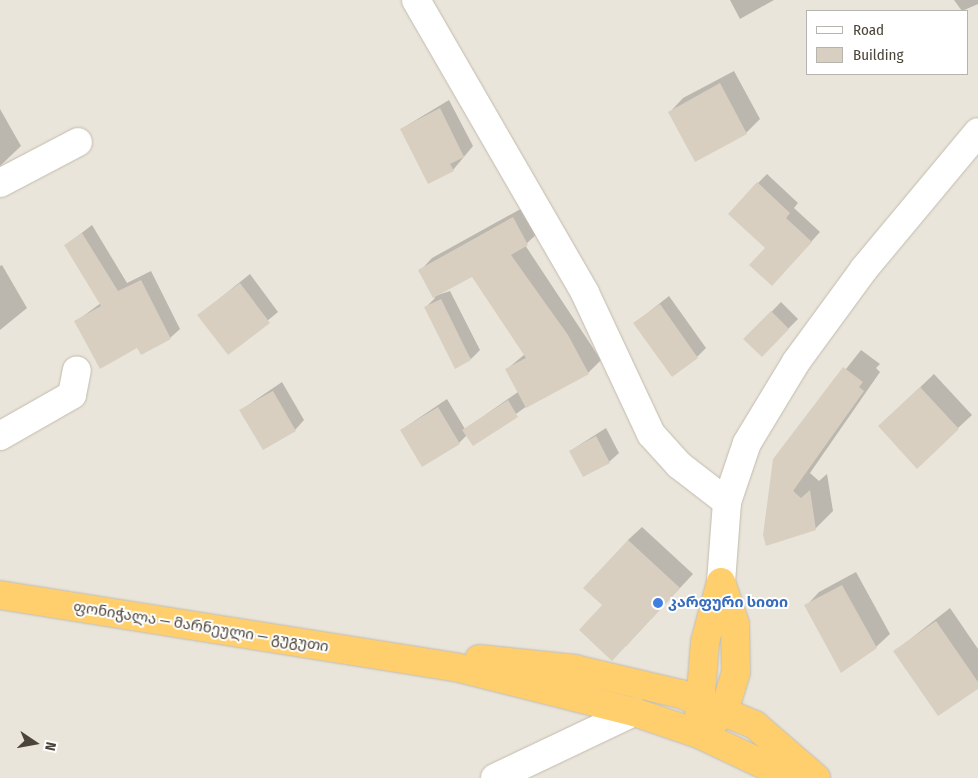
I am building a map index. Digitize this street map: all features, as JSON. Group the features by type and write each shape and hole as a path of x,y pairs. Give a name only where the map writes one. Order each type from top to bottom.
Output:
{"highway":[{"path":"700,734 724,712 736,672 735,624 721,582"},
{"path":"700,734 698,701 705,642 721,582"},
{"name":"ფონიჭალა — მარნეული — გუგუთი","path":"0,595 455,667 634,712 700,734 792,778"},
{"name":"ფონიჭალა — მარნეული — გუგუთი","path":"403,659 458,657 575,669 698,701 768,733 816,778"},
{"path":"736,672 768,733"}],"street":[{"path":"416,0 585,293 651,434 679,464 727,502"},
{"path":"721,582 727,502 747,443 796,362 864,269 978,132"},
{"path":"0,183 78,142"},
{"path":"0,436 72,395 77,370"},
{"path":"495,778 634,712"}],"shaded area":[{"path":"0,0 978,0 978,778 0,778"}],"building":[{"path":"720,83 747,134 695,162 668,112"},
{"path":"440,108 464,157 450,164 454,171 428,184 400,129"},
{"path":"757,182 790,213 786,218 812,242 772,286 749,265 765,248 728,214"},
{"path":"513,217 528,245 511,255 568,335 589,374 526,408 505,369 526,358 472,277 433,298 418,270"},
{"path":"82,233 118,291 141,280 171,339 141,355 137,348 100,369 74,321 101,306 64,245"},
{"path":"240,283 270,323 228,355 197,315"},
{"path":"441,299 471,360 455,369 424,307"},
{"path":"660,304 698,358 672,377 633,323"},
{"path":"771,311 789,329 762,357 743,339"},
{"path":"843,367 863,382 859,387 864,391 793,491 801,498 810,490 816,530 766,546 763,535 773,459"},
{"path":"920,387 959,429 917,469 878,426"},
{"path":"273,391 296,431 263,450 239,410"},
{"path":"508,400 518,417 473,446 462,430"},
{"path":"438,407 460,444 422,467 400,430"},
{"path":"596,436 610,463 583,477 569,451"},
{"path":"628,540 680,588 612,661 579,630 602,605 583,588"},
{"path":"842,585 877,648 841,673 804,605"},
{"path":"936,621 978,682 978,689 938,716 893,651"}],"place":[{"name":"კარფური სითი","path":"658,603"}]}
